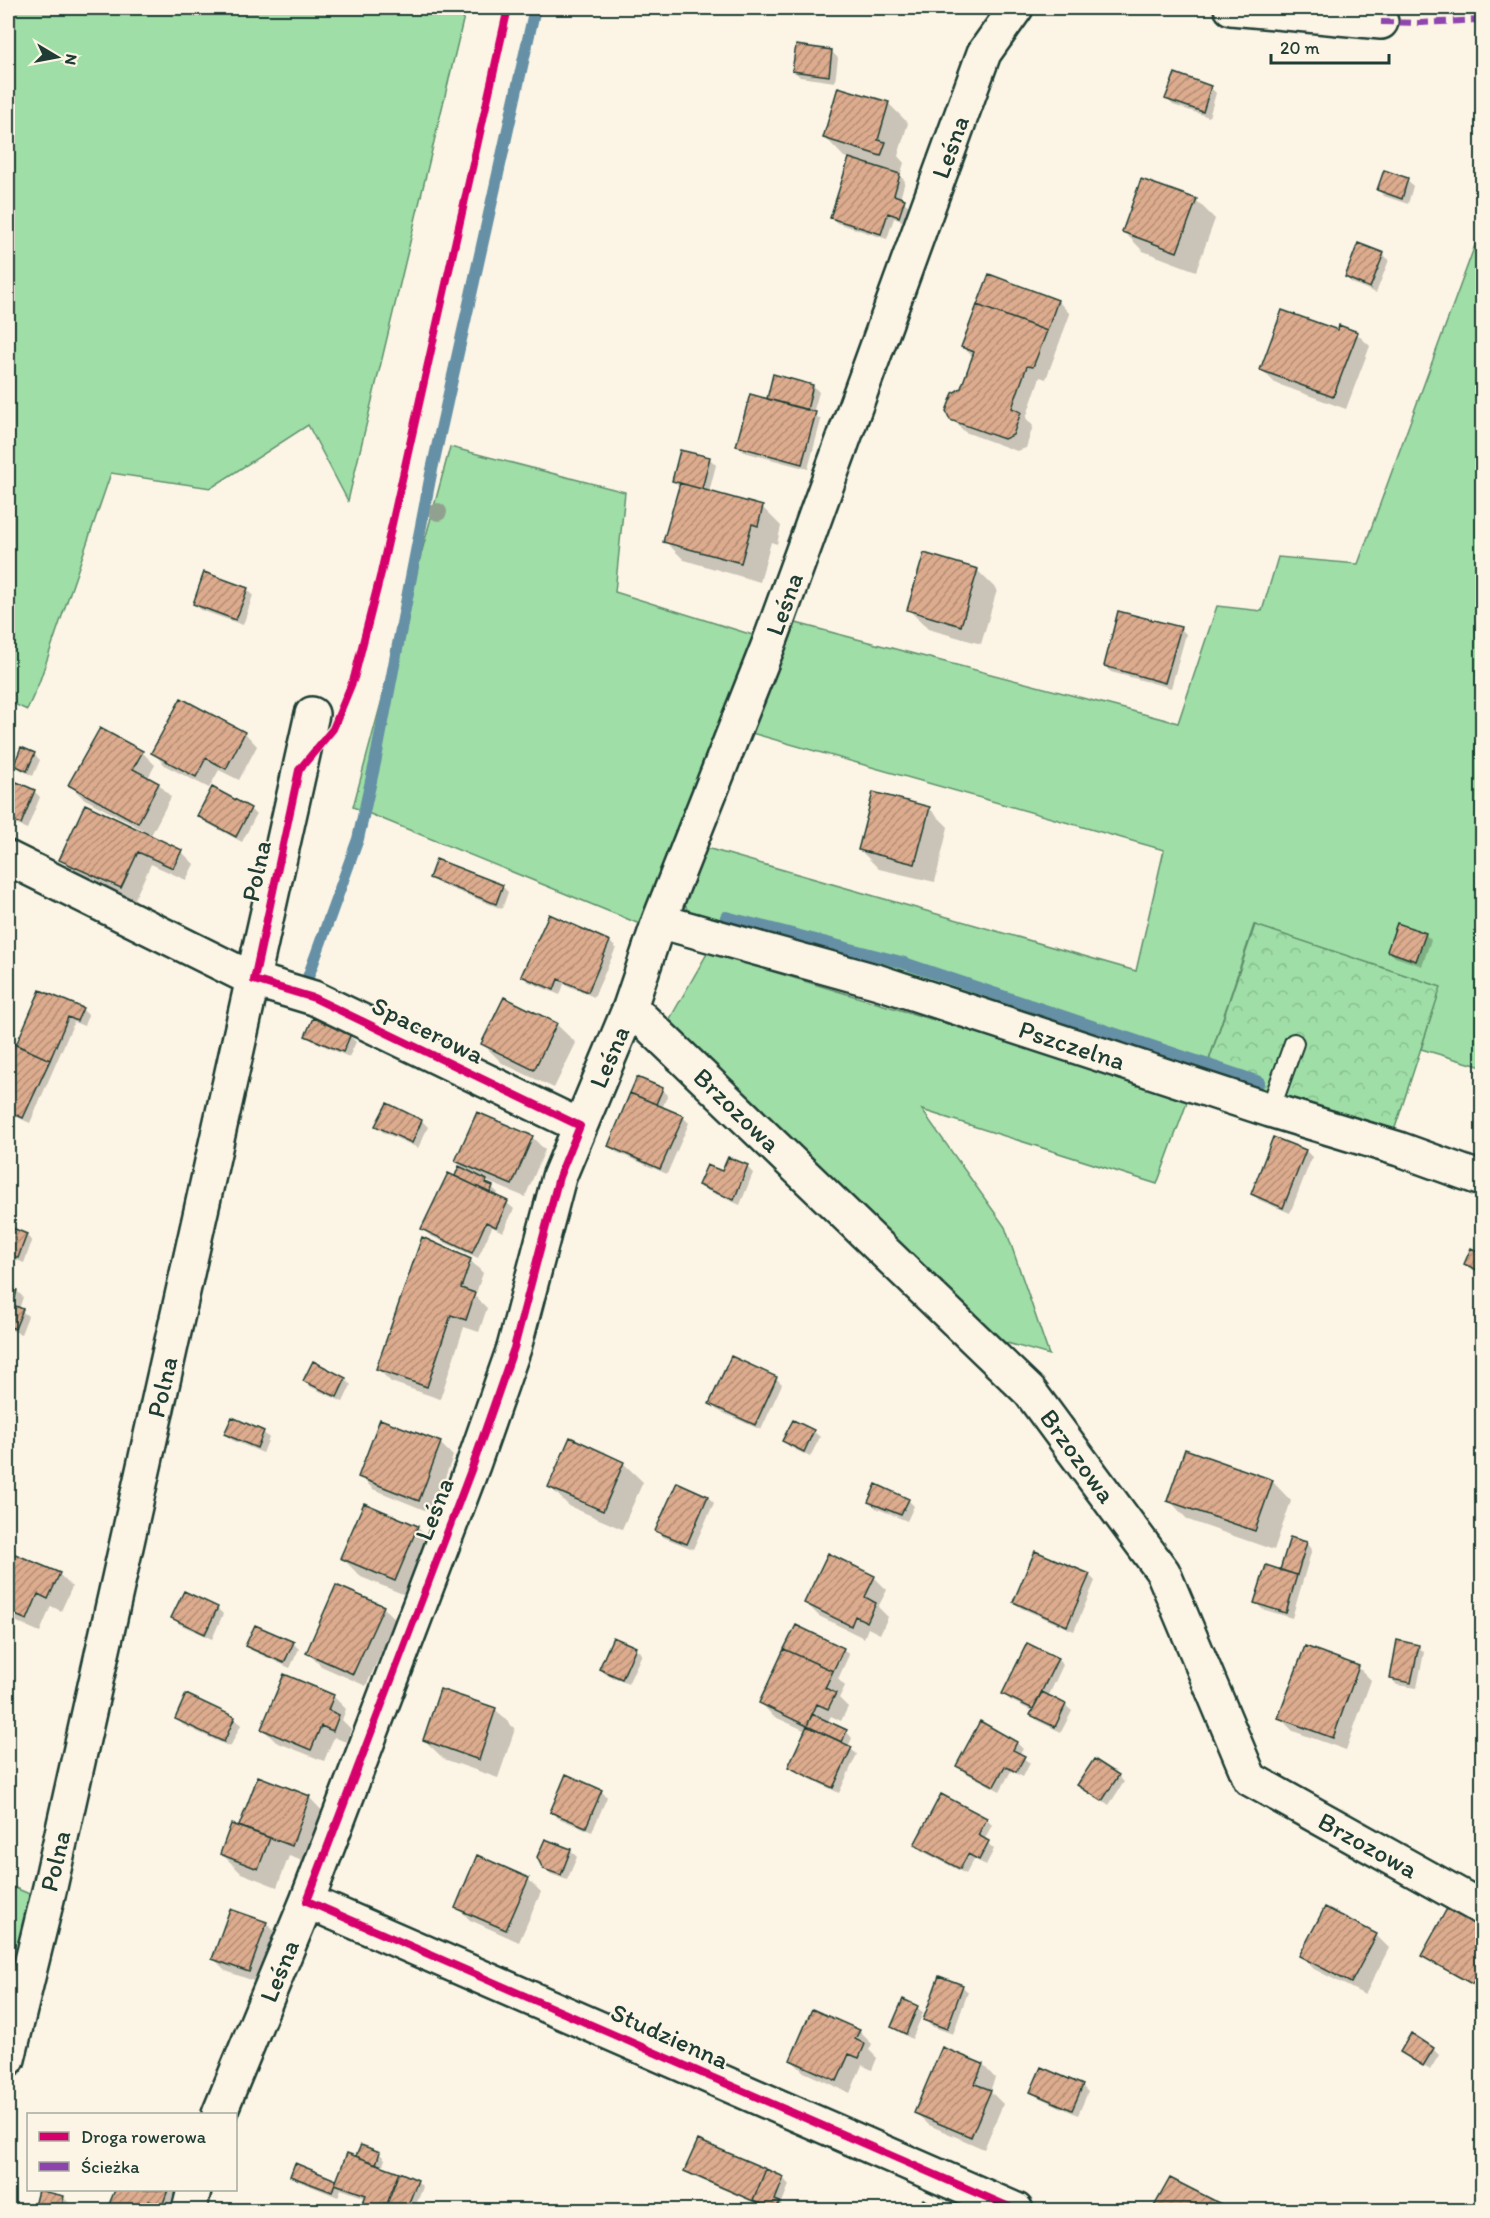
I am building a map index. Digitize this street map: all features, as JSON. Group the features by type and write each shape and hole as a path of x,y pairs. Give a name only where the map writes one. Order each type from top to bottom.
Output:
{"street":[{"name":"Leśna","path":"220,2113 308,1901 469,1477 514,1348 559,1177 630,1007 659,921 770,641 984,53 1016,8"},
{"path":"1231,8 1381,22"},
{"name":"Polna","path":"8,2058 50,1887 312,714"},
{"name":"Spacerowa","path":"8,858 254,980 314,998 580,1126"},
{"name":"Pszczelna","path":"659,921 879,982 1270,1110 1399,1149 1482,1179"},
{"name":"Brzozowa","path":"630,1007 1030,1392 1163,1572 1250,1779 1482,1908"},
{"name":"Studzienna","path":"308,1901 982,2194 1016,2211"},
{"path":"189,2211 194,2191"}],"lane":[{"path":"1270,1110 1294,1043"}],"green space":[{"path":"8,8 466,8 348,501 308,425 211,488 111,473 39,683 27,710 8,701"},
{"path":"1482,226 1482,1067 1421,1049 1440,987 1254,925 1203,1078 694,917 687,910 684,900 703,847 1136,971 1164,850 748,732 792,622 1178,723 1217,606 1262,611 1278,557 1358,564"},
{"path":"450,447 625,492 615,592 756,636 647,927 353,807"},
{"path":"1255,925 1441,987 1393,1134 1203,1078"},
{"path":"708,952 1189,1097 1157,1184 922,1110 1005,1227 1049,1355 993,1339 668,1022"},
{"path":"8,1885 32,1895 8,1998"}],"building":[{"path":"796,45 832,50 829,76 792,71"},
{"path":"1175,73 1211,86 1203,112 1165,99"},
{"path":"838,87 889,102 878,140 886,142 881,156 823,138"},
{"path":"849,158 900,174 894,195 905,199 899,217 888,213 881,234 830,218"},
{"path":"1384,170 1408,178 1402,199 1377,190"},
{"path":"1141,179 1197,199 1177,252 1122,232"},
{"path":"1358,243 1384,253 1370,288 1345,277"},
{"path":"989,274 1058,300 1047,331 977,305"},
{"path":"977,305 1047,331 1033,367 1027,366 1012,408 1021,412 1013,435 1004,439 950,420 946,411 953,393 961,388 974,352 961,347"},
{"path":"1282,310 1338,330 1339,325 1358,332 1333,397 1260,370"},
{"path":"773,374 813,385 807,410 767,399"},
{"path":"750,394 816,412 802,464 736,446"},
{"path":"680,450 710,457 702,489 672,481"},
{"path":"680,483 763,506 758,526 752,524 741,563 663,542"},
{"path":"924,553 978,569 961,626 907,610"},
{"path":"204,572 248,588 236,620 193,604"},
{"path":"1118,611 1181,627 1165,683 1104,666"},
{"path":"181,698 245,732 226,769 206,758 196,777 151,753"},
{"path":"100,728 143,751 133,769 159,783 138,823 68,785"},
{"path":"21,747 35,753 27,771 14,765"},
{"path":"12,780 35,790 21,824 8,819 8,790"},
{"path":"212,787 251,808 236,837 197,816"},
{"path":"873,792 930,807 915,864 858,850"},
{"path":"85,804 182,850 173,868 138,852 121,888 59,860"},
{"path":"436,859 503,885 496,904 429,878"},
{"path":"549,914 610,941 588,992 558,979 554,990 521,976"},
{"path":"1397,923 1426,933 1416,961 1387,951"},
{"path":"40,990 83,1008 77,1021 68,1017 50,1060 16,1045"},
{"path":"504,997 557,1023 534,1070 481,1044"},
{"path":"313,1018 351,1034 343,1052 305,1036"},
{"path":"8,1041 50,1060 23,1118 8,1111"},
{"path":"637,1077 663,1088 656,1104 630,1093"},
{"path":"630,1093 684,1116 660,1169 608,1146"},
{"path":"387,1103 422,1120 412,1143 375,1126"},
{"path":"477,1112 533,1136 512,1185 455,1161"},
{"path":"1273,1137 1306,1150 1283,1208 1251,1194"},
{"path":"728,1157 748,1165 734,1200 698,1185 707,1165 722,1171"},
{"path":"459,1166 487,1180 486,1183 493,1186 490,1193 455,1176"},
{"path":"448,1173 508,1201 496,1227 486,1222 472,1253 421,1229"},
{"path":"8,1226 27,1234 18,1258 8,1253"},
{"path":"422,1237 471,1259 461,1288 475,1293 466,1320 451,1315 427,1387 376,1369"},
{"path":"1471,1248 1482,1253 1482,1272 1464,1264"},
{"path":"8,1286 17,1290 13,1305 23,1309 15,1329 8,1326"},
{"path":"731,1356 777,1377 755,1425 709,1404"},
{"path":"313,1361 346,1378 337,1397 303,1381"},
{"path":"232,1417 264,1431 257,1448 224,1434"},
{"path":"380,1419 441,1442 419,1501 358,1477"},
{"path":"793,1420 814,1430 804,1452 782,1441"},
{"path":"570,1437 624,1462 603,1511 548,1487"},
{"path":"1185,1449 1273,1480 1255,1531 1167,1501"},
{"path":"677,1482 708,1496 687,1544 655,1531"},
{"path":"876,1484 909,1499 901,1515 868,1502"},
{"path":"364,1503 418,1526 395,1581 340,1558"},
{"path":"1290,1537 1307,1542 1297,1575 1280,1570"},
{"path":"8,1551 60,1573 48,1599 38,1594 27,1620 8,1612"},
{"path":"1035,1551 1090,1574 1067,1626 1013,1602"},
{"path":"828,1553 875,1576 865,1597 876,1603 867,1622 855,1616 851,1626 804,1603"},
{"path":"1266,1565 1297,1575 1286,1613 1254,1603"},
{"path":"336,1585 384,1606 353,1674 306,1653"},
{"path":"184,1591 218,1607 205,1634 171,1618"},
{"path":"255,1625 294,1642 284,1663 245,1646"},
{"path":"796,1625 844,1648 833,1671 784,1649"},
{"path":"613,1637 636,1647 622,1679 599,1669"},
{"path":"1397,1640 1419,1645 1411,1683 1390,1679"},
{"path":"1027,1643 1058,1658 1033,1709 1002,1694"},
{"path":"1305,1646 1359,1666 1333,1738 1278,1718"},
{"path":"784,1649 833,1671 825,1688 836,1693 828,1709 817,1704 807,1726 759,1703"},
{"path":"284,1674 334,1695 328,1710 339,1715 333,1731 321,1726 311,1750 261,1729"},
{"path":"440,1689 496,1708 479,1760 423,1740"},
{"path":"1042,1692 1066,1704 1055,1727 1030,1715"},
{"path":"186,1694 235,1717 224,1742 175,1719"},
{"path":"812,1714 847,1730 842,1742 807,1726"},
{"path":"980,1721 1017,1742 1013,1750 1025,1756 1016,1772 1005,1766 994,1786 956,1766"},
{"path":"807,1726 852,1747 833,1788 788,1767"},
{"path":"1094,1759 1119,1775 1102,1801 1077,1785"},
{"path":"566,1774 602,1790 586,1827 550,1812"},
{"path":"258,1776 310,1796 292,1846 239,1826"},
{"path":"941,1794 987,1818 978,1835 989,1841 979,1860 968,1854 960,1869 914,1845"},
{"path":"231,1824 270,1838 258,1869 220,1854"},
{"path":"545,1839 571,1849 561,1875 543,1869 537,1857"},
{"path":"477,1855 529,1878 506,1930 455,1908"},
{"path":"1449,1905 1482,1924 1482,1968 1472,1984 1421,1956"},
{"path":"1325,1907 1377,1934 1351,1983 1299,1956"},
{"path":"230,1909 267,1922 249,1972 212,1959"},
{"path":"939,1976 963,1985 947,2029 923,2020"},
{"path":"903,1999 918,2006 906,2034 891,2027"},
{"path":"812,2009 860,2030 855,2039 865,2044 859,2058 849,2054 837,2081 790,2060"},
{"path":"1411,2033 1434,2048 1423,2066 1400,2052"},
{"path":"942,2047 983,2064 975,2084 991,2090 971,2137 914,2113"},
{"path":"1041,2067 1083,2085 1072,2110 1030,2092"},
{"path":"698,2140 766,2169 753,2201 684,2171"},
{"path":"361,2145 380,2152 376,2164 356,2156"},
{"path":"347,2153 399,2172 387,2204 384,2203 381,2210 362,2205 366,2195 335,2184"},
{"path":"295,2163 336,2180 332,2192 290,2176"},
{"path":"766,2169 784,2177 775,2200 780,2202 776,2210 753,2201"},
{"path":"399,2172 418,2180 406,2210 387,2204"},
{"path":"1170,2178 1221,2204 1233,2210 1152,2210"},
{"path":"38,2191 64,2196 61,2210 33,2210"},
{"path":"115,2191 168,2191 162,2206 149,2201 145,2210 107,2209"},
{"path":"923,2199 944,2210 917,2210"}],"waterway":[{"path":"308,977 358,839 431,474 535,8"},
{"path":"726,917 901,962 1259,1082"}],"marked path":[{"path":"1381,22 1482,20"}],"cycle path":[{"path":"508,8 381,573 354,678 333,729 299,770 254,980 314,998 580,1126 559,1177 514,1348 473,1465 307,1901 1016,2210"}]}
